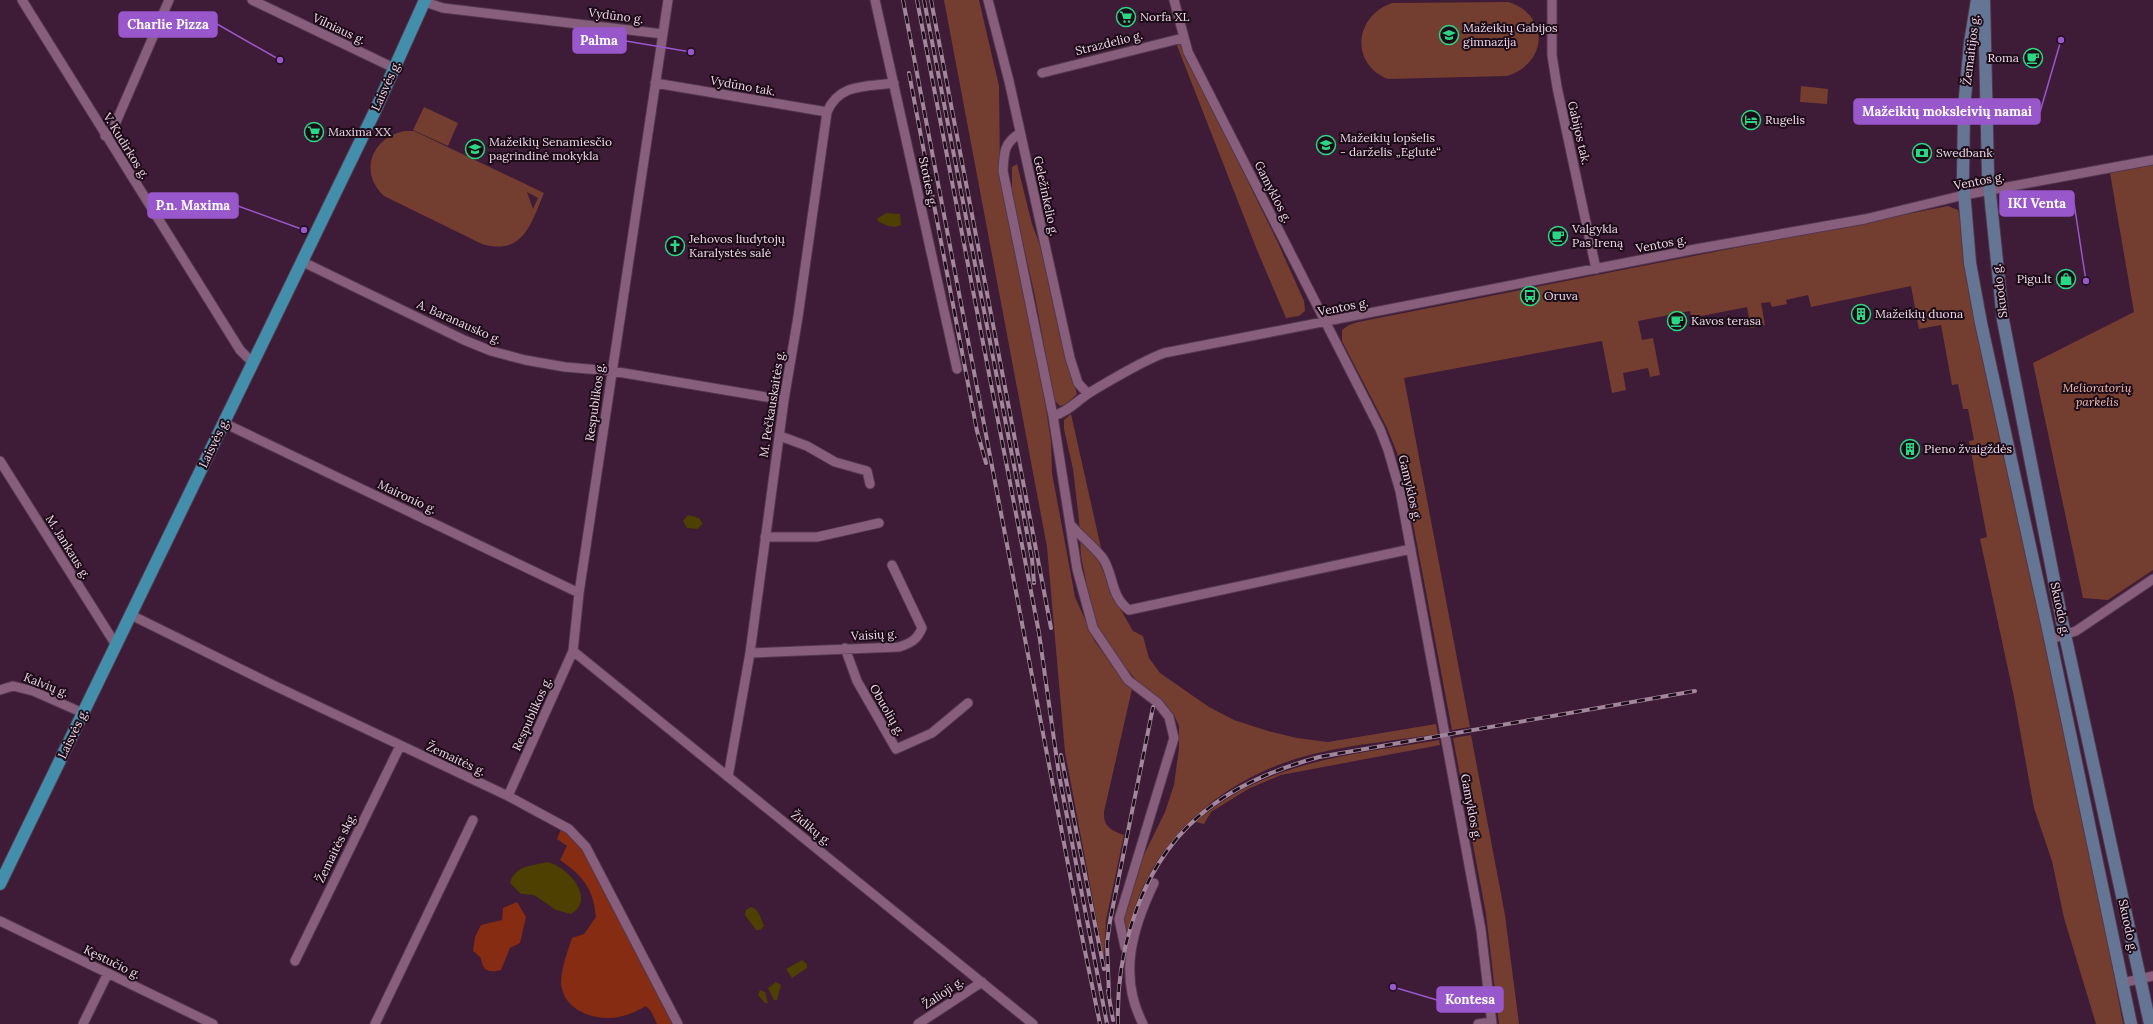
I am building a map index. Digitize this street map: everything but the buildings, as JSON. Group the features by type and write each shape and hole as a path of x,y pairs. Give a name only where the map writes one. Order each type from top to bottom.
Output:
{"main road":[{"name":"Žemaitijos g.","path":"1964,195 1964,108 1970,43 1977,0"},
{"name":"Žemaitijos g.","path":"1984,0 1986,108 1990,190"},
{"name":"Laisvės g.","path":"0,884 253,364 425,1"},
{"name":"Skuodo g.","path":"1990,190 2003,320 2065,635 2150,1024"},
{"name":"Skuodo g.","path":"1964,195 1970,263 1981,323 2050,639 2131,1024"}],"street":[{"name":"V. Kudirkos g.","path":"22,0 240,350 253,364"},
{"path":"106,136 113,129 169,0"},
{"name":"Vilniaus g.","path":"252,0 394,68"},
{"name":"Respublikos g.","path":"508,796 573,651 579,593 668,0"},
{"name":"Stoties g.","path":"875,0 957,369"},
{"name":"Geležinkelio g.","path":"988,0 1020,133 1070,358 1078,383 1088,394"},
{"name":"Gamyklos g.","path":"1174,0 1183,38 1200,76 1327,322 1388,450 1400,491 1481,930 1492,1023"},
{"name":"Gabijos tak.","path":"1552,0 1552,55 1557,87 1596,269"},
{"name":"Vydūno g.","path":"425,1 443,8 663,34"},
{"name":"Strazdelio g.","path":"1042,73 1183,38"},
{"name":"Vydūno tak.","path":"655,83 827,112"},
{"name":"M. Pečkauskaitės g.","path":"728,777 750,653 784,400 798,317 827,112 837,95 847,90 894,83"},
{"path":"1020,133 1009,140 1004,155 1003,170 1053,416 1077,569 1093,628 1128,680 1158,703 1169,717 1174,738 1118,919 1125,947 1130,948"},
{"name":"Ventos g.","path":"1053,416 1067,410 1088,394 1146,360 1164,353 1596,269 1865,219 1964,195 2153,160"},
{"name":"A. Baranausko g.","path":"301,261 464,340 491,351 559,366 612,371 784,400"},
{"name":"Maironio g.","path":"224,423 579,593"},
{"path":"780,436 807,446 835,462 867,471 870,484"},
{"name":"M. Jankaus g.","path":"0,461 116,645"},
{"path":"765,537 817,537 878,523"},
{"path":"1071,525 1104,559 1116,596 1129,610 1411,549"},
{"name":"Vaisių g.","path":"750,653 899,647 912,643 918,637 922,628 892,564"},
{"path":"2050,639 2076,631 2153,579"},
{"name":"Žemaitės g.","path":"131,615 400,746 508,796 569,829 586,847 678,1024"},
{"name":"Obuolių g.","path":"845,648 857,681 896,749 932,733 968,703"},
{"name":"Židikų g.","path":"573,651 1033,1024"},
{"name":"Kalvių g.","path":"0,690 13,686 33,691 83,713"},
{"name":"Žemaitės skg.","path":"295,961 400,746"},
{"path":"375,1024 473,820"},
{"path":"1144,1024 1132,998 1130,948 1143,906 1154,883"},
{"name":"Kęstučio g.","path":"0,921 213,1024"},
{"path":"83,1024 108,973"},
{"path":"2122,983 2153,976"},
{"name":"Žalioji g.","path":"918,1024 982,982"},
{"path":"1478,1024 1492,1023"}],"green space":[{"path":"944,0 979,0 999,86 1000,170 1040,371 1051,441 1052,473 1075,597 1095,642 1132,689 1104,812 1106,824 1115,832 1124,835 1106,920 1104,959 1065,752 1047,547"},
{"name":"Mažeikių Gabijos gimnazija","path":"1508,2 1521,8 1531,17 1537,27 1539,39 1537,50 1531,61 1521,70 1507,76 1388,79 1376,72 1367,63 1363,52 1362,40 1364,29 1370,18 1379,9 1392,3"},
{"path":"1176,43 1181,44 1278,243 1304,301 1305,311 1299,316 1286,318 1257,250"},
{"path":"1801,86 1828,89 1827,104 1800,102"},
{"path":"424,107 458,123 448,146 413,130"},
{"path":"405,131 414,131 544,193 535,216 524,235 507,245 496,247 482,244 384,196 376,187 372,177 372,157 384,140","holes":["527,192 538,198 533,209"]},
{"path":"1017,164 1032,224 1043,253 1066,356 1077,394 1065,405 1060,406 1054,400 1035,296 1012,195 1012,167"},
{"name":"Melioratorių parkelis","path":"2153,165 2153,570 2108,600 2083,598 2033,363 2134,312 2110,173"},
{"path":"1948,206 1958,210 1960,217 1975,318 2103,915 2123,1024 2096,1024 2064,918 2052,861 2034,808 2014,697 1980,539 1987,537 1969,441 1974,440 1968,409 1963,409 1958,384 1952,385 1941,325 1919,329 1911,286 1811,307 1808,295 1786,300 1787,304 1772,307 1770,302 1761,303 1765,325 1751,328 1747,307 1691,318 1690,311 1638,321 1642,340 1653,338 1660,375 1650,377 1648,368 1623,373 1626,390 1612,393 1602,341 1404,378 1470,727 1452,730 1406,486 1397,453 1387,428 1342,341 1342,330 1349,325 1358,322"},
{"path":"1071,414 1101,548 1099,562 1118,605 1133,631 1143,636 1149,658 1160,673 1209,707 1234,720 1268,731 1297,738 1328,742 1436,724 1438,734 1378,742 1318,753 1291,760 1241,782 1218,797 1197,814 1161,855 1140,893 1126,936 1123,918 1137,869 1165,812 1174,785 1179,748 1179,726 1174,715 1163,702 1136,680 1111,650 1100,632 1092,611 1081,556 1079,520 1073,469 1064,429 1064,420"},
{"path":"1471,735 1505,915 1519,1024 1499,1024 1486,914 1453,738"},
{"path":"1439,740 1440,745 1281,775 1248,789 1211,812 1204,824 1196,822 1223,801 1252,785 1281,773 1311,763 1342,756"}],"shaded area":[{"path":"886,213 900,214 901,225 893,227 879,222 877,219"},
{"path":"688,515 699,518 703,524 697,529 687,528 683,521"},
{"path":"561,829 572,838 585,854 672,1024 657,1024 651,1011 646,1006 623,1016 605,1018 596,1017 578,1010 565,998 561,978 572,938 584,934 596,917 595,907 586,884 581,877 560,860 567,846 557,839"},
{"path":"547,862 555,865 570,876 580,892 581,900 578,907 571,914 556,910 534,895 521,894 510,883 512,877 525,867"},
{"path":"517,902 526,917 520,943 510,948 501,970 489,971 483,966 481,958 473,951 475,937 481,925 502,920 503,908"},
{"path":"751,907 758,912 762,920 764,926 760,930 756,930 745,915 746,910"},
{"path":"802,960 807,964 807,968 792,978 786,969"},
{"path":"776,982 781,985 777,1000 774,1000 768,988"},
{"path":"760,990 765,992 768,1003 765,1003 758,995"}],"railway":[{"path":"903,0 1080,927 1100,1024"},
{"path":"917,0 1039,633 1059,775 1107,1024"},
{"path":"924,0 1032,559 1034,583"},
{"path":"931,0 1051,628"},
{"path":"909,73 977,431 986,463"},
{"path":"1118,1024 1118,999 1122,962 1131,926 1144,892 1159,862 1178,837 1200,815 1225,796 1254,781 1285,768 1319,757 1695,691"},
{"path":"1109,996 1107,943 1110,921 1153,707"},
{"path":"1061,755 1104,969"},
{"path":"1108,991 1113,1020"}],"place":[{"name":"Norfa XL","path":"1126,17"},
{"name":"Mažeikių Gabijos gimnazija","path":"1449,35"},
{"name":"Mažeikių moksleivių namai","path":"2061,40"},
{"name":"Palma","path":"691,52"},
{"name":"Roma","path":"2033,58"},
{"name":"Charlie Pizza","path":"280,60"},
{"name":"Rugelis","path":"1751,120"},
{"name":"Maxima XX","path":"314,132"},
{"name":"Mažeikių lopšelis - darželis „Eglutė“","path":"1326,145"},
{"name":"Mažeikių Senamiesčio pagrindinė mokykla","path":"475,149"},
{"name":"Swedbank","path":"1922,153"},
{"name":"P.n. Maxima","path":"304,230"},
{"name":"Valgykla Pas Ireną","path":"1558,236"},
{"name":"Jehovos liudytojų Karalystės salė","path":"675,246"},
{"name":"Pigu.lt","path":"2066,279"},
{"name":"IKI Venta","path":"2086,281"},
{"name":"Oruva","path":"1530,296"},
{"name":"Mažeikių duona","path":"1861,314"},
{"name":"Kavos terasa","path":"1677,321"},
{"name":"Pieno žvaigždės","path":"1910,449"},
{"name":"Kontesa","path":"1393,987"}]}
